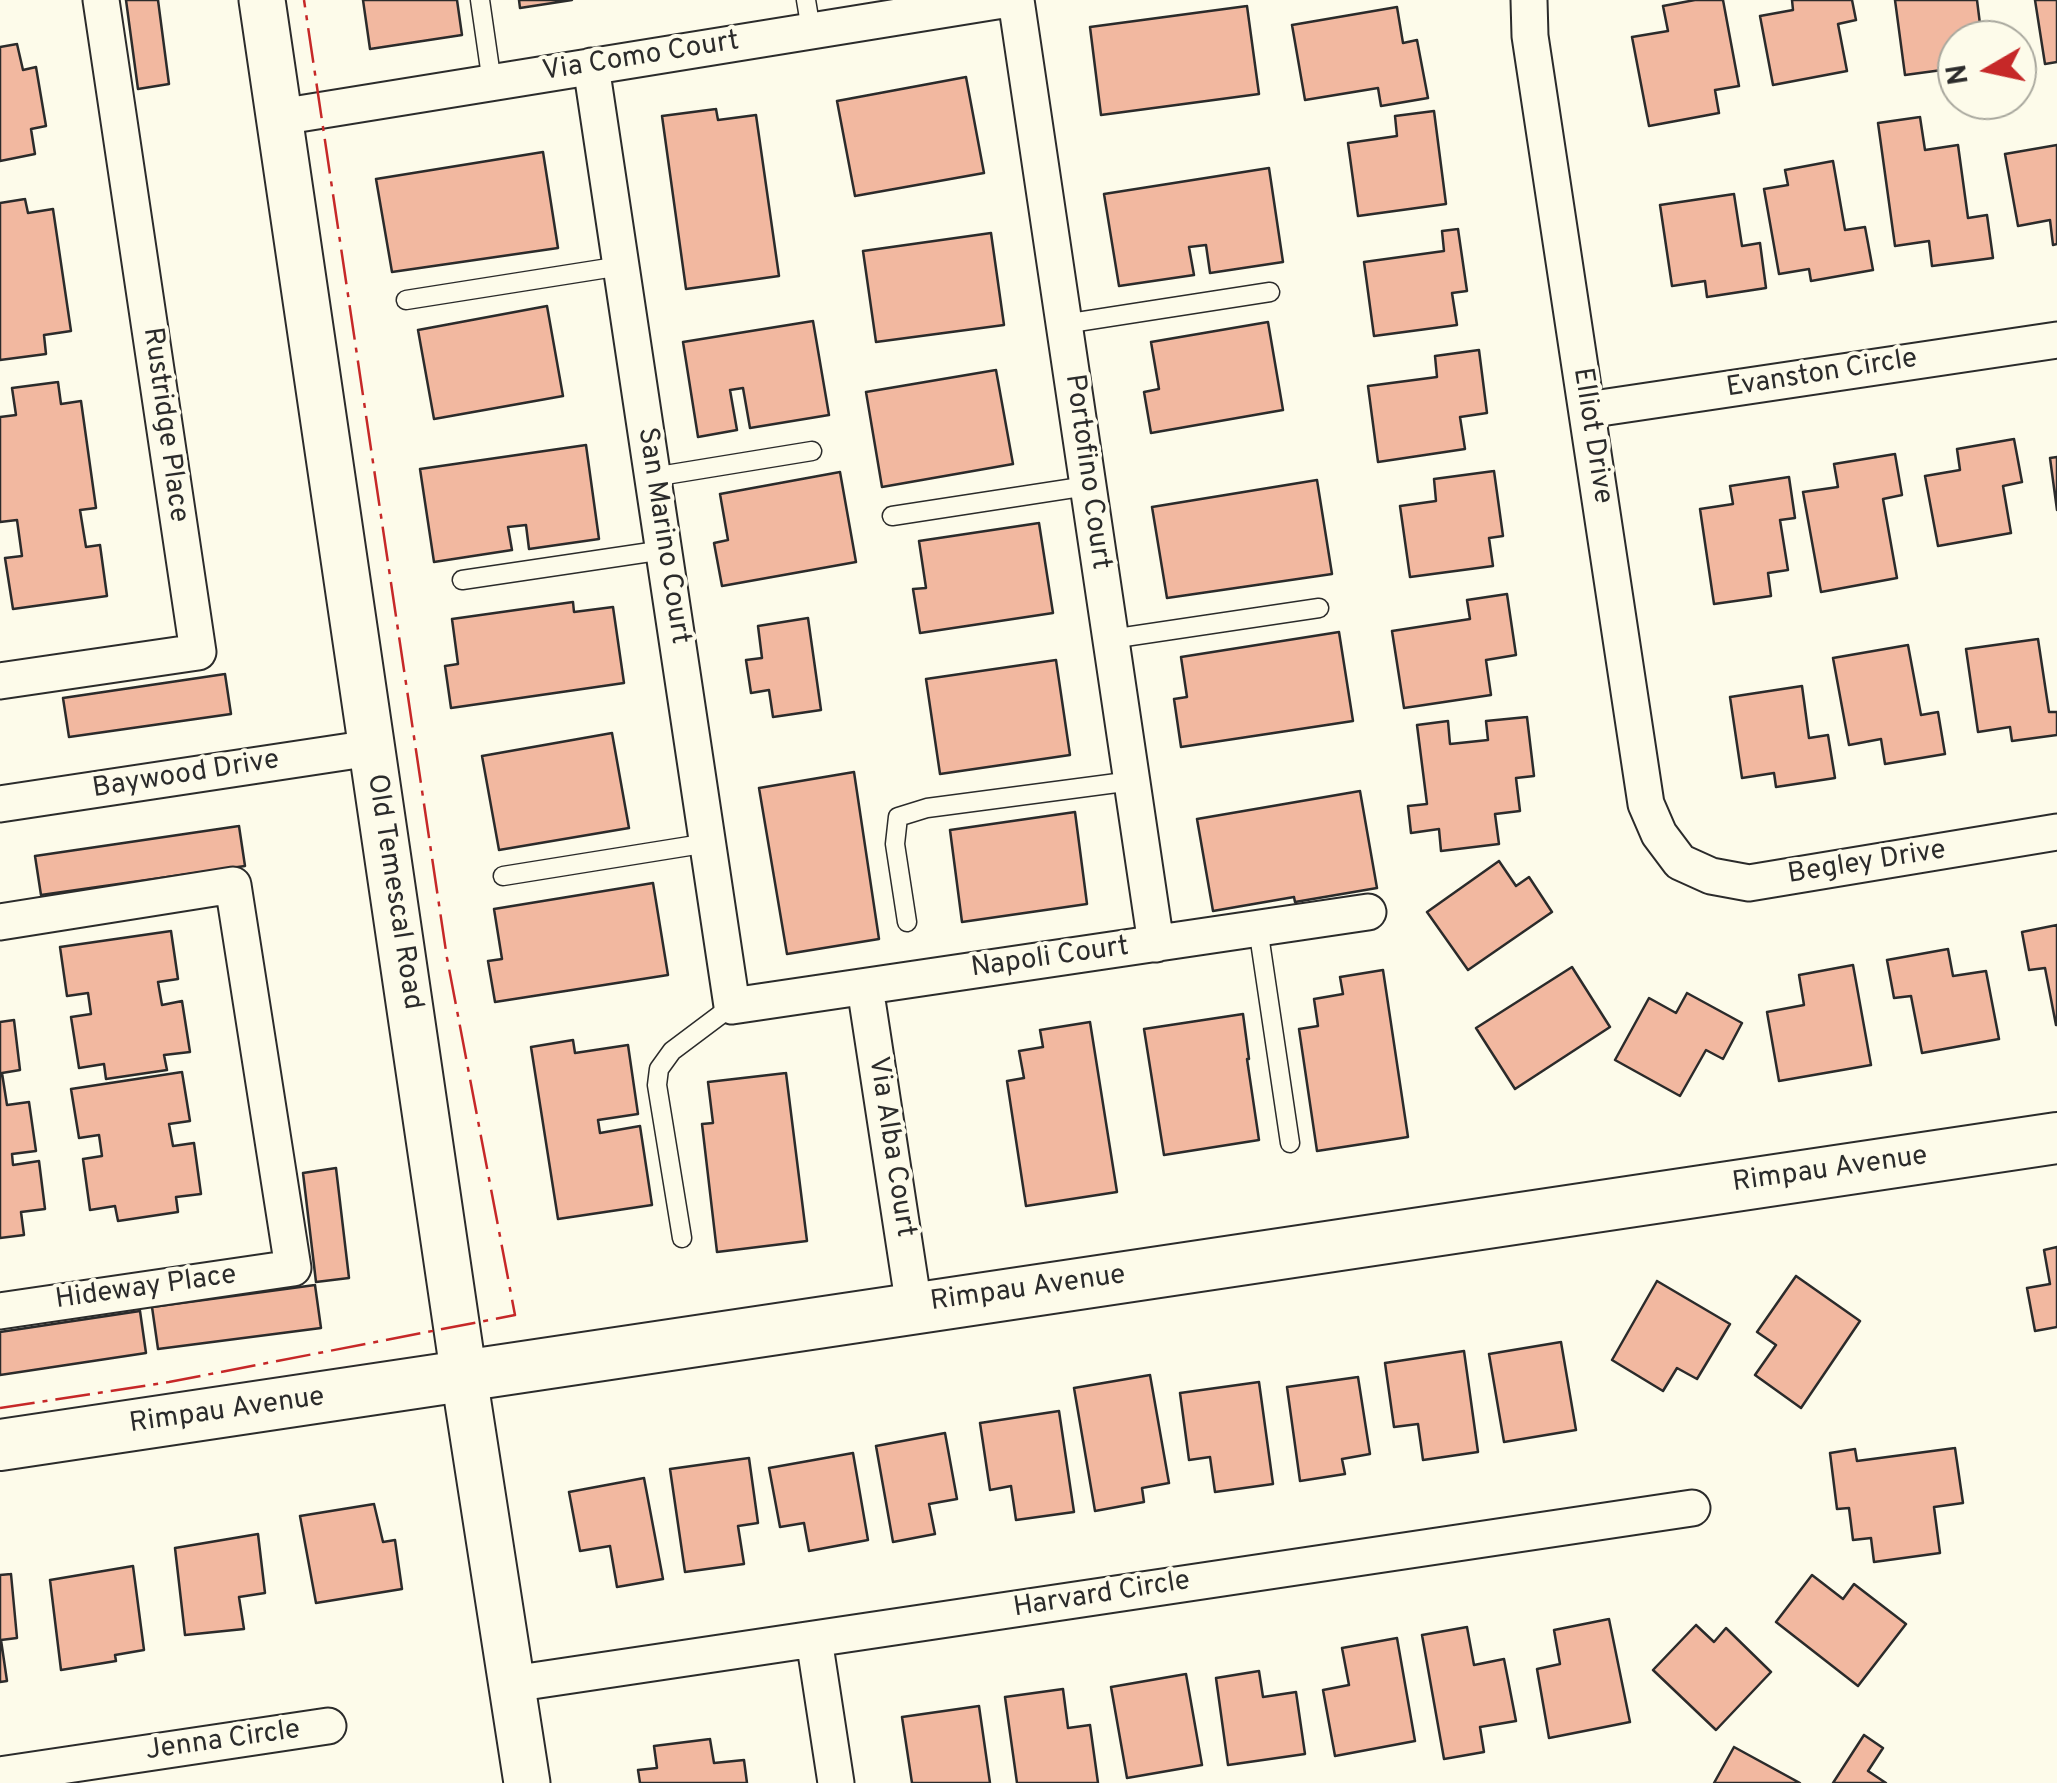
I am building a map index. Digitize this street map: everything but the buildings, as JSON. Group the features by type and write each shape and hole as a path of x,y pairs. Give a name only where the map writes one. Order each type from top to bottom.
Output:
{"main road":[{"name":"Rimpau Avenue","path":"0,1445 2057,1138"}],"street":[{"name":"Rustridge Place","path":"0,681 198,652 101,0"},
{"name":"Old Temescal Road","path":"262,0 527,1783"},
{"name":"Via Como Court","path":"280,117 591,66 808,15 1003,0"},
{"name":"Portofino Court","path":"1016,0 1156,944"},
{"name":"Elliot Drive","path":"1529,0 1530,36 1646,804 1659,834 1680,862"},
{"name":"San Marino Court","path":"591,66 732,1006"},
{"name":"Evanston Circle","path":"1587,410 2057,340"},
{"name":"Baywood Drive","path":"0,804 371,748"},
{"name":"Begley Drive","path":"1680,862 1711,876 1748,883 2057,832"},
{"name":"Hideway Place","path":"0,922 233,885 293,1268 0,1311"},
{"name":"Napoli Court","path":"732,1006 1368,912"},
{"name":"Via Alba Court","path":"866,987 914,1307"},
{"name":"Harvard Circle","path":"512,1684 1692,1508"},
{"path":"814,1639 836,1783"},
{"name":"Jenna Circle","path":"0,1774 328,1726"}],"lane":[{"path":"480,0 492,82"},
{"path":"406,300 621,266"},
{"path":"1064,324 1270,292"},
{"path":"653,476 812,451"},
{"path":"892,516 1088,486"},
{"path":"462,580 664,550"},
{"path":"1110,640 1320,608"},
{"path":"907,922 894,844 898,817 927,808 1132,782"},
{"path":"503,876 708,843"},
{"path":"1258,928 1290,1143"},
{"path":"682,1238 657,1085 659,1068 672,1051 732,1006"}],"power":[{"path":"0,1408 169,1382 515,1315 447,958 304,0"}]}
